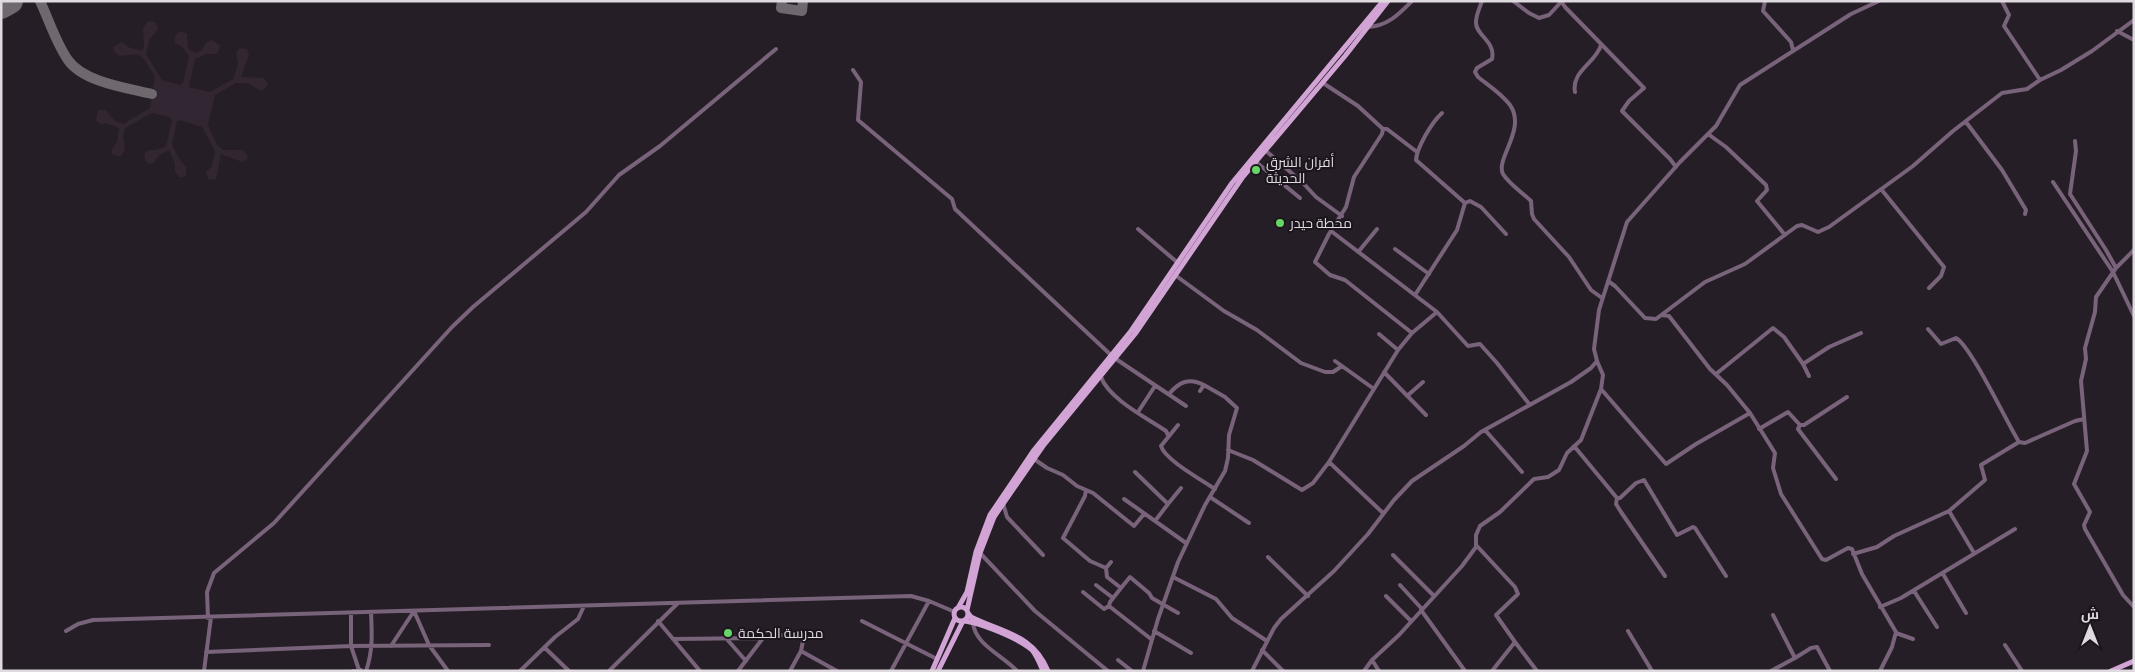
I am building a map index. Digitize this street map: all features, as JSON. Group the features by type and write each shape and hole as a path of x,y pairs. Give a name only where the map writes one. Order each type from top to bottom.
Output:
{"main road":[{"path":"1240,176 1256,162 1298,107 1323,83 1383,1"},
{"path":"932,671 963,621 968,618 980,554 994,517 1040,442 1101,377 1240,176 1388,1"},
{"path":"938,671 938,662 955,618 956,610 967,592 976,552 990,515 1114,357 1175,275 1179,264"},
{"path":"956,610 962,607 968,611 971,617 1030,644 1041,656 1048,671"},
{"path":"955,618 973,623 1027,647 1037,657 1043,671"},
{"path":"2111,671 2134,661"}],"street":[{"path":"1366,26 1380,26 1390,21 1412,1"},
{"path":"1482,1 1476,22 1477,27 1489,43 1493,54 1492,59 1477,68 1475,72 1478,77 1509,104 1514,114 1514,132 1502,168 1504,175 1531,201 1534,219 1569,257 1591,290 1602,298"},
{"path":"1513,1 1539,18 1549,15 1561,2 1644,88 1623,109 1623,113 1642,129 1676,167"},
{"path":"1765,1 1763,11 1790,42 1794,50"},
{"path":"1364,671 1372,660 1400,635 1462,566 1476,545 1477,530 1480,526 1500,512 1534,479 1548,477 1558,472 1567,453 1581,440 1602,389 1604,375 1597,361 1594,349 1595,336 1602,298 1627,222 1716,126 1740,85 1851,14 1880,1"},
{"path":"2002,1 2009,15 2004,26 2040,80"},
{"path":"1608,281 1645,318 1653,320 1711,278 1745,264 1785,234 1802,225 1814,231 1824,229 1913,166 1953,131 2002,93 2027,88 2078,60 2134,20"},
{"path":"2117,31 2134,40"},
{"path":"1575,92 1576,79 1579,72 1593,60 1601,45"},
{"path":"204,671 209,618 207,592 214,573 274,523 452,327 473,307 586,212 619,175 660,146 776,49"},
{"path":"853,70 861,82 858,120 952,199 955,210 1114,357 1186,406"},
{"path":"1323,83 1358,106 1383,129 1387,129 1417,152"},
{"path":"1442,113 1431,124 1417,152 1417,163 1466,203"},
{"path":"1966,122 2002,170 2026,210 2025,214"},
{"path":"1383,129 1382,134 1354,177 1350,199 1342,216 1314,260 1330,276 1345,280 1412,333"},
{"path":"1708,134 1766,185 1767,190 1758,201 1785,234"},
{"path":"2075,141 2076,152 2070,194 2075,206 2106,250 2134,316"},
{"path":"1265,150 1316,197 1342,216"},
{"path":"1256,162 1300,198"},
{"path":"2053,182 2114,270"},
{"path":"1880,189 1944,266 1941,276 1929,288"},
{"path":"1466,203 1470,201 1481,207 1506,234"},
{"path":"1415,295 1457,230 1466,203"},
{"path":"1138,229 1179,264"},
{"path":"1359,251 1377,229"},
{"path":"1331,231 1437,312 1468,346 1480,344 1530,405"},
{"path":"1395,249 1429,274"},
{"path":"2134,250 2114,270 2096,298 2095,312 2085,348 2086,359 2081,388 2087,451 2074,484 2090,512 2084,527 2123,595 2134,607"},
{"path":"1175,275 1224,311 1257,330 1301,363 1325,372 1333,372 1342,366"},
{"path":"1228,450 1253,460 1302,490 1313,483 1329,462 1398,350 1412,333 1437,312"},
{"path":"1662,315 1669,316 1750,413 1776,453 1773,468 1783,497 1822,559 1826,560 1849,548 1896,633 1913,638"},
{"path":"1716,374 1773,328 1784,337 1804,364 1809,376"},
{"path":"1928,329 1941,344 1956,338 1961,342 1975,360 1980,373 2019,442"},
{"path":"1804,364 1830,347 1861,333"},
{"path":"1379,334 1398,350"},
{"path":"1335,361 1374,389"},
{"path":"1252,671 1267,641 1281,619 1308,596 1368,534 1383,513 1412,481 1485,430 1582,375 1597,361"},
{"path":"1384,372 1426,415"},
{"path":"1101,377 1117,398 1168,435"},
{"path":"1143,671 1162,605 1186,543 1225,471 1229,435 1237,408 1233,403 1204,385 1192,380 1175,387 1169,394"},
{"path":"1407,396 1423,382"},
{"path":"1200,391 1204,385"},
{"path":"1138,412 1155,386"},
{"path":"1602,389 1666,464 1696,444 1750,413"},
{"path":"1800,425 1804,425 1847,397"},
{"path":"1759,429 1788,412 1800,425"},
{"path":"1853,554 1877,547 1894,536 1949,510 1984,480 1981,465 2019,442 2025,443 2075,420 2084,419"},
{"path":"1178,424 1168,435 1162,449 1175,461 1215,489"},
{"path":"1800,425 1798,430 1836,479"},
{"path":"1485,430 1522,472"},
{"path":"1574,446 1617,498 1616,504 1665,576"},
{"path":"1034,459 1098,496 1134,526 1144,514"},
{"path":"1329,462 1383,513"},
{"path":"1135,472 1168,504"},
{"path":"1617,498 1620,498 1639,480 1644,480 1677,535 1693,527 1695,528 1726,576"},
{"path":"1155,521 1181,488"},
{"path":"1086,490 1085,496 1063,538 1090,561 1106,568"},
{"path":"1210,497 1249,523"},
{"path":"1004,499 1007,517 1043,555"},
{"path":"1124,499 1186,543"},
{"path":"1949,510 1974,553"},
{"path":"1880,606 1914,591 2015,529"},
{"path":"1476,545 1515,587 1518,594 1496,614 1538,671"},
{"path":"980,554 1035,611 1108,671"},
{"path":"1393,555 1434,596"},
{"path":"1268,557 1308,596"},
{"path":"1111,562 1106,568 1107,577 1121,588"},
{"path":"1943,574 1966,613"},
{"path":"1083,592 1104,609 1110,606 1113,598 1130,577 1149,593 1152,598 1178,613"},
{"path":"1173,577 1216,599 1232,618 1267,641"},
{"path":"1096,585 1113,598"},
{"path":"1400,585 1421,610 1465,671"},
{"path":"1914,591 1937,627"},
{"path":"66,631 78,624 94,620 911,596 956,610"},
{"path":"1386,596 1411,621"},
{"path":"891,671 929,601"},
{"path":"608,671 678,603"},
{"path":"520,671 546,648 555,637 578,619 584,606"},
{"path":"1110,606 1151,639"},
{"path":"414,611 429,645 448,671"},
{"path":"391,646 414,611"},
{"path":"351,612 350,646 359,670"},
{"path":"352,671 366,671 370,660 373,646 371,612"},
{"path":"1773,615 1795,658"},
{"path":"862,620 938,662"},
{"path":"658,621 700,671"},
{"path":"973,623 973,628 984,644 1018,671"},
{"path":"1154,631 1191,653"},
{"path":"1628,631 1652,671"},
{"path":"1880,671 1892,647 1896,633"},
{"path":"673,639 804,636 801,651 790,671"},
{"path":"725,637 746,661"},
{"path":"738,671 763,638"},
{"path":"1492,671 1515,642"},
{"path":"206,652 350,646 489,645"},
{"path":"2005,645 2022,671"},
{"path":"1772,671 1811,648 1817,647 1830,671"},
{"path":"546,648 569,671"},
{"path":"1262,650 1283,671"},
{"path":"801,651 837,671"},
{"path":"1118,660 1132,671"},
{"path":"1372,660 1379,671"}],"shaded area":[{"path":"152,21 156,23 158,29 150,39 146,54 162,80 180,85 183,83 189,56 182,47 175,43 174,39 177,33 181,31 187,34 188,48 194,53 201,51 207,42 212,40 220,45 219,51 216,54 206,54 195,59 189,87 210,92 233,79 238,64 236,52 240,48 247,49 249,55 241,77 263,78 268,83 266,88 261,91 248,83 236,83 215,95 208,125 217,145 223,150 243,150 248,156 242,162 221,154 216,180 208,179 206,172 212,166 215,151 202,127 180,120 177,121 172,145 186,167 186,175 179,177 175,172 175,164 169,150 161,154 153,163 149,164 144,158 145,152 166,146 172,120 169,117 152,113 127,127 123,136 125,150 120,157 112,154 112,149 117,142 119,128 106,123 101,125 96,120 98,110 106,110 114,120 123,124 150,108 155,76 143,58 137,54 119,56 113,47 122,42 128,47 142,51 144,46 143,28 147,22"}],"taxiway":[{"path":"40,1 60,46 75,68 106,83 152,94"},
{"path":"782,1 781,8 802,11 803,1"}],"runway":[{"path":"1,6 10,1"}],"place":[{"name":"أفران الشرق الحديثة","path":"1256,170"},
{"name":"محطة حيدر","path":"1280,223"},
{"name":"مدرسة الحكمة","path":"728,633"}]}
